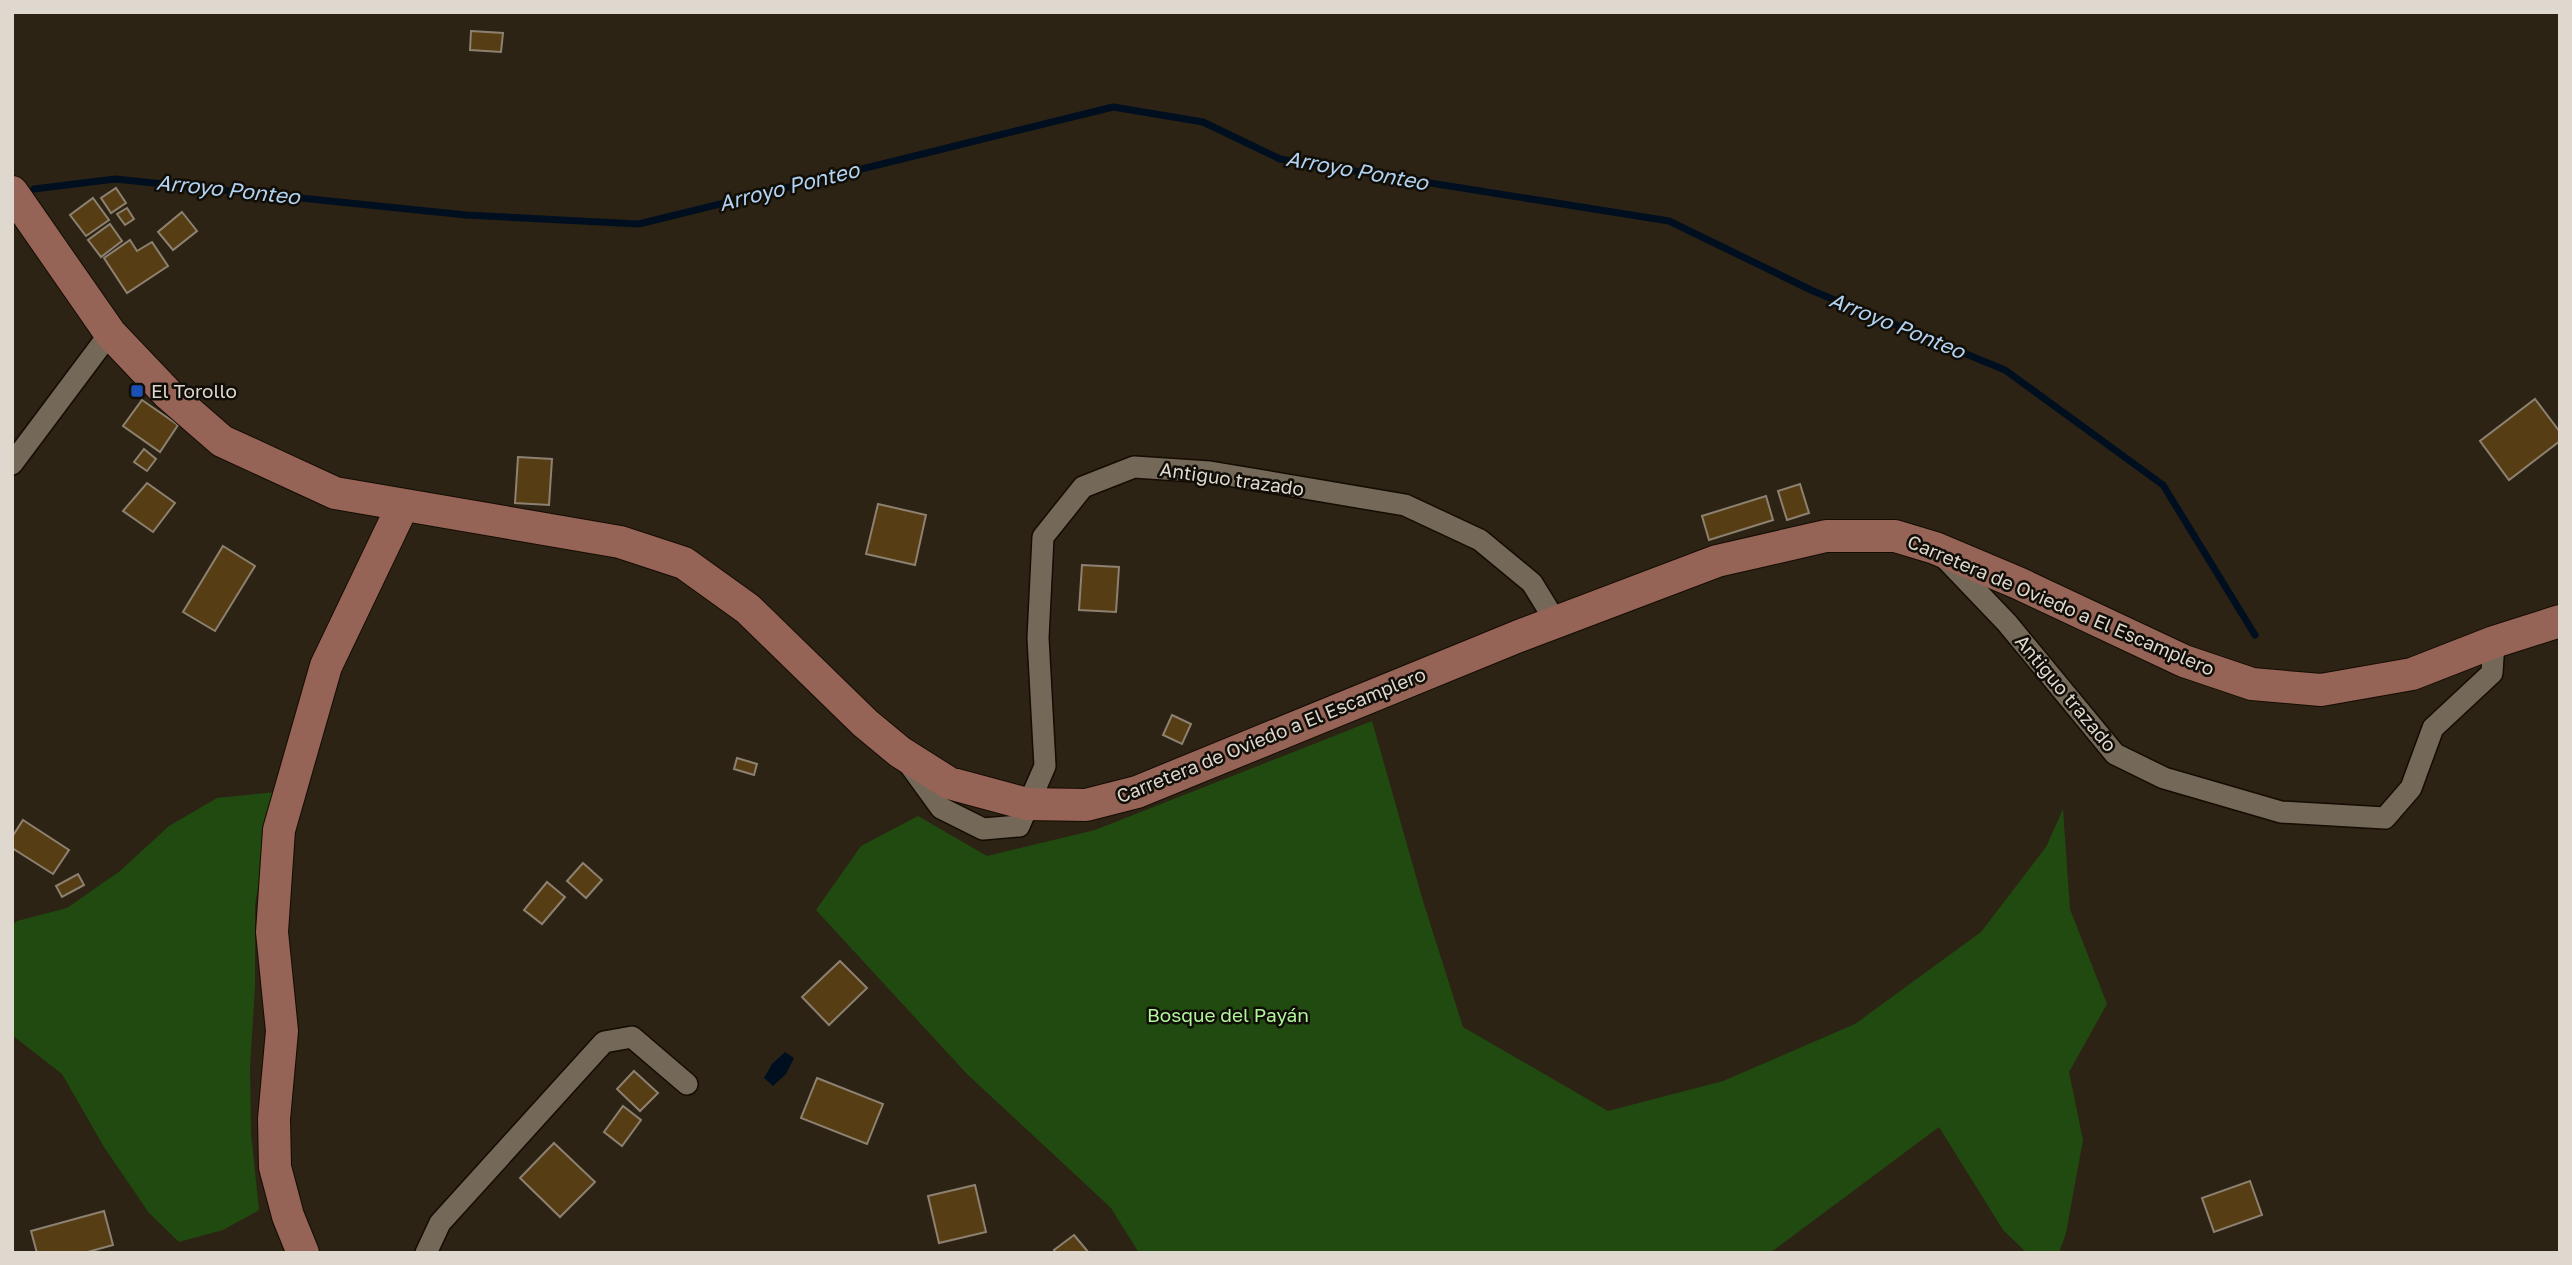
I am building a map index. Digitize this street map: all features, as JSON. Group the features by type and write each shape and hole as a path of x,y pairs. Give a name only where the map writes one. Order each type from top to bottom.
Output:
{"street":[{"name":"Carretera de Oviedo a El Escamplero","path":"12,192 110,333 169,394 222,441 335,493 620,542 684,563 748,609 865,723 900,752 949,783 1027,804 1086,805 1137,792 1556,622 1717,561 1826,536 1895,536 1935,548 2018,583 2184,661 2252,684 2321,690 2412,674 2494,642 2560,621"},
{"path":"12,464 110,333"},
{"name":"Antiguo trazado","path":"1027,804 1045,766 1038,638 1043,537 1083,486 1134,467 1210,472 1405,505 1480,540 1532,583 1556,622"},
{"path":"303,1253 288,1216 275,1167 275,1119 282,1031 272,932 279,830 326,666 403,505"},
{"name":"Antiguo trazado","path":"1935,548 2007,623 2115,754 2164,778 2281,812 2385,818 2412,788 2433,728 2492,673 2494,642"},
{"path":"426,1253 440,1223 604,1042 632,1037 687,1084"}],"green space":[{"name":"Bosque del Payán","path":"1372,721 1423,901 1463,1027 1608,1111 1723,1081 1855,1024 1981,932 2046,847 2063,809 2070,909 2107,1004 2069,1072 2083,1140 2066,1233 2059,1253 2027,1253 2003,1230 1939,1127 1770,1253 1139,1253 1111,1208 967,1074 816,910 861,846 918,816 987,856 1095,830"},
{"path":"275,792 255,905 255,986 250,1066 251,1133 259,1210 223,1230 179,1242 149,1213 104,1147 62,1074 12,1035 12,926 17,921 67,908 120,871 169,826 217,798"}],"water":[{"path":"785,1052 794,1058 786,1074 773,1086 764,1078 772,1064"}],"building":[{"path":"471,31 503,33 501,52 470,50"},
{"path":"116,188 126,203 111,213 101,198"},
{"path":"93,198 109,220 86,236 70,215"},
{"path":"127,208 134,219 125,225 117,214"},
{"path":"182,212 197,231 173,250 158,232"},
{"path":"110,224 122,241 101,257 88,240"},
{"path":"130,240 137,251 152,242 168,266 127,293 104,258"},
{"path":"2535,399 2560,432 2560,441 2509,480 2480,441"},
{"path":"142,400 178,425 160,452 123,426"},
{"path":"144,449 156,459 147,471 134,462"},
{"path":"518,457 552,459 549,505 515,503"},
{"path":"147,483 175,503 153,532 123,511"},
{"path":"1800,484 1809,513 1787,520 1778,491"},
{"path":"1766,496 1773,520 1709,540 1702,516"},
{"path":"878,504 926,515 915,565 866,554"},
{"path":"223,546 255,566 215,631 183,612"},
{"path":"1082,565 1119,567 1116,612 1079,610"},
{"path":"1172,715 1191,724 1182,744 1163,735"},
{"path":"737,758 757,764 754,775 734,769"},
{"path":"23,820 69,850 53,874 12,848 12,837"},
{"path":"583,863 602,880 586,898 567,881"},
{"path":"78,874 84,885 62,897 56,886"},
{"path":"547,882 565,897 542,924 524,910"},
{"path":"840,961 867,988 829,1025 802,997"},
{"path":"634,1071 658,1093 640,1111 617,1089"},
{"path":"817,1078 883,1104 867,1144 801,1118"},
{"path":"623,1106 641,1120 622,1146 604,1132"},
{"path":"554,1143 595,1182 560,1217 520,1178"},
{"path":"2250,1181 2262,1215 2214,1232 2202,1198"},
{"path":"975,1185 986,1232 939,1243 928,1196"},
{"path":"104,1211 113,1245 84,1253 37,1253 31,1231"},
{"path":"1074,1235 1089,1253 1056,1253 1054,1250"}],"waterway":[{"name":"Arroyo Ponteo","path":"34,189 115,179 466,215 639,224 1113,107 1203,122 1280,159 1669,221 1813,291 2005,370 2163,485 2255,635"}],"place":[{"name":"El Torollo","path":"137,391"}]}
